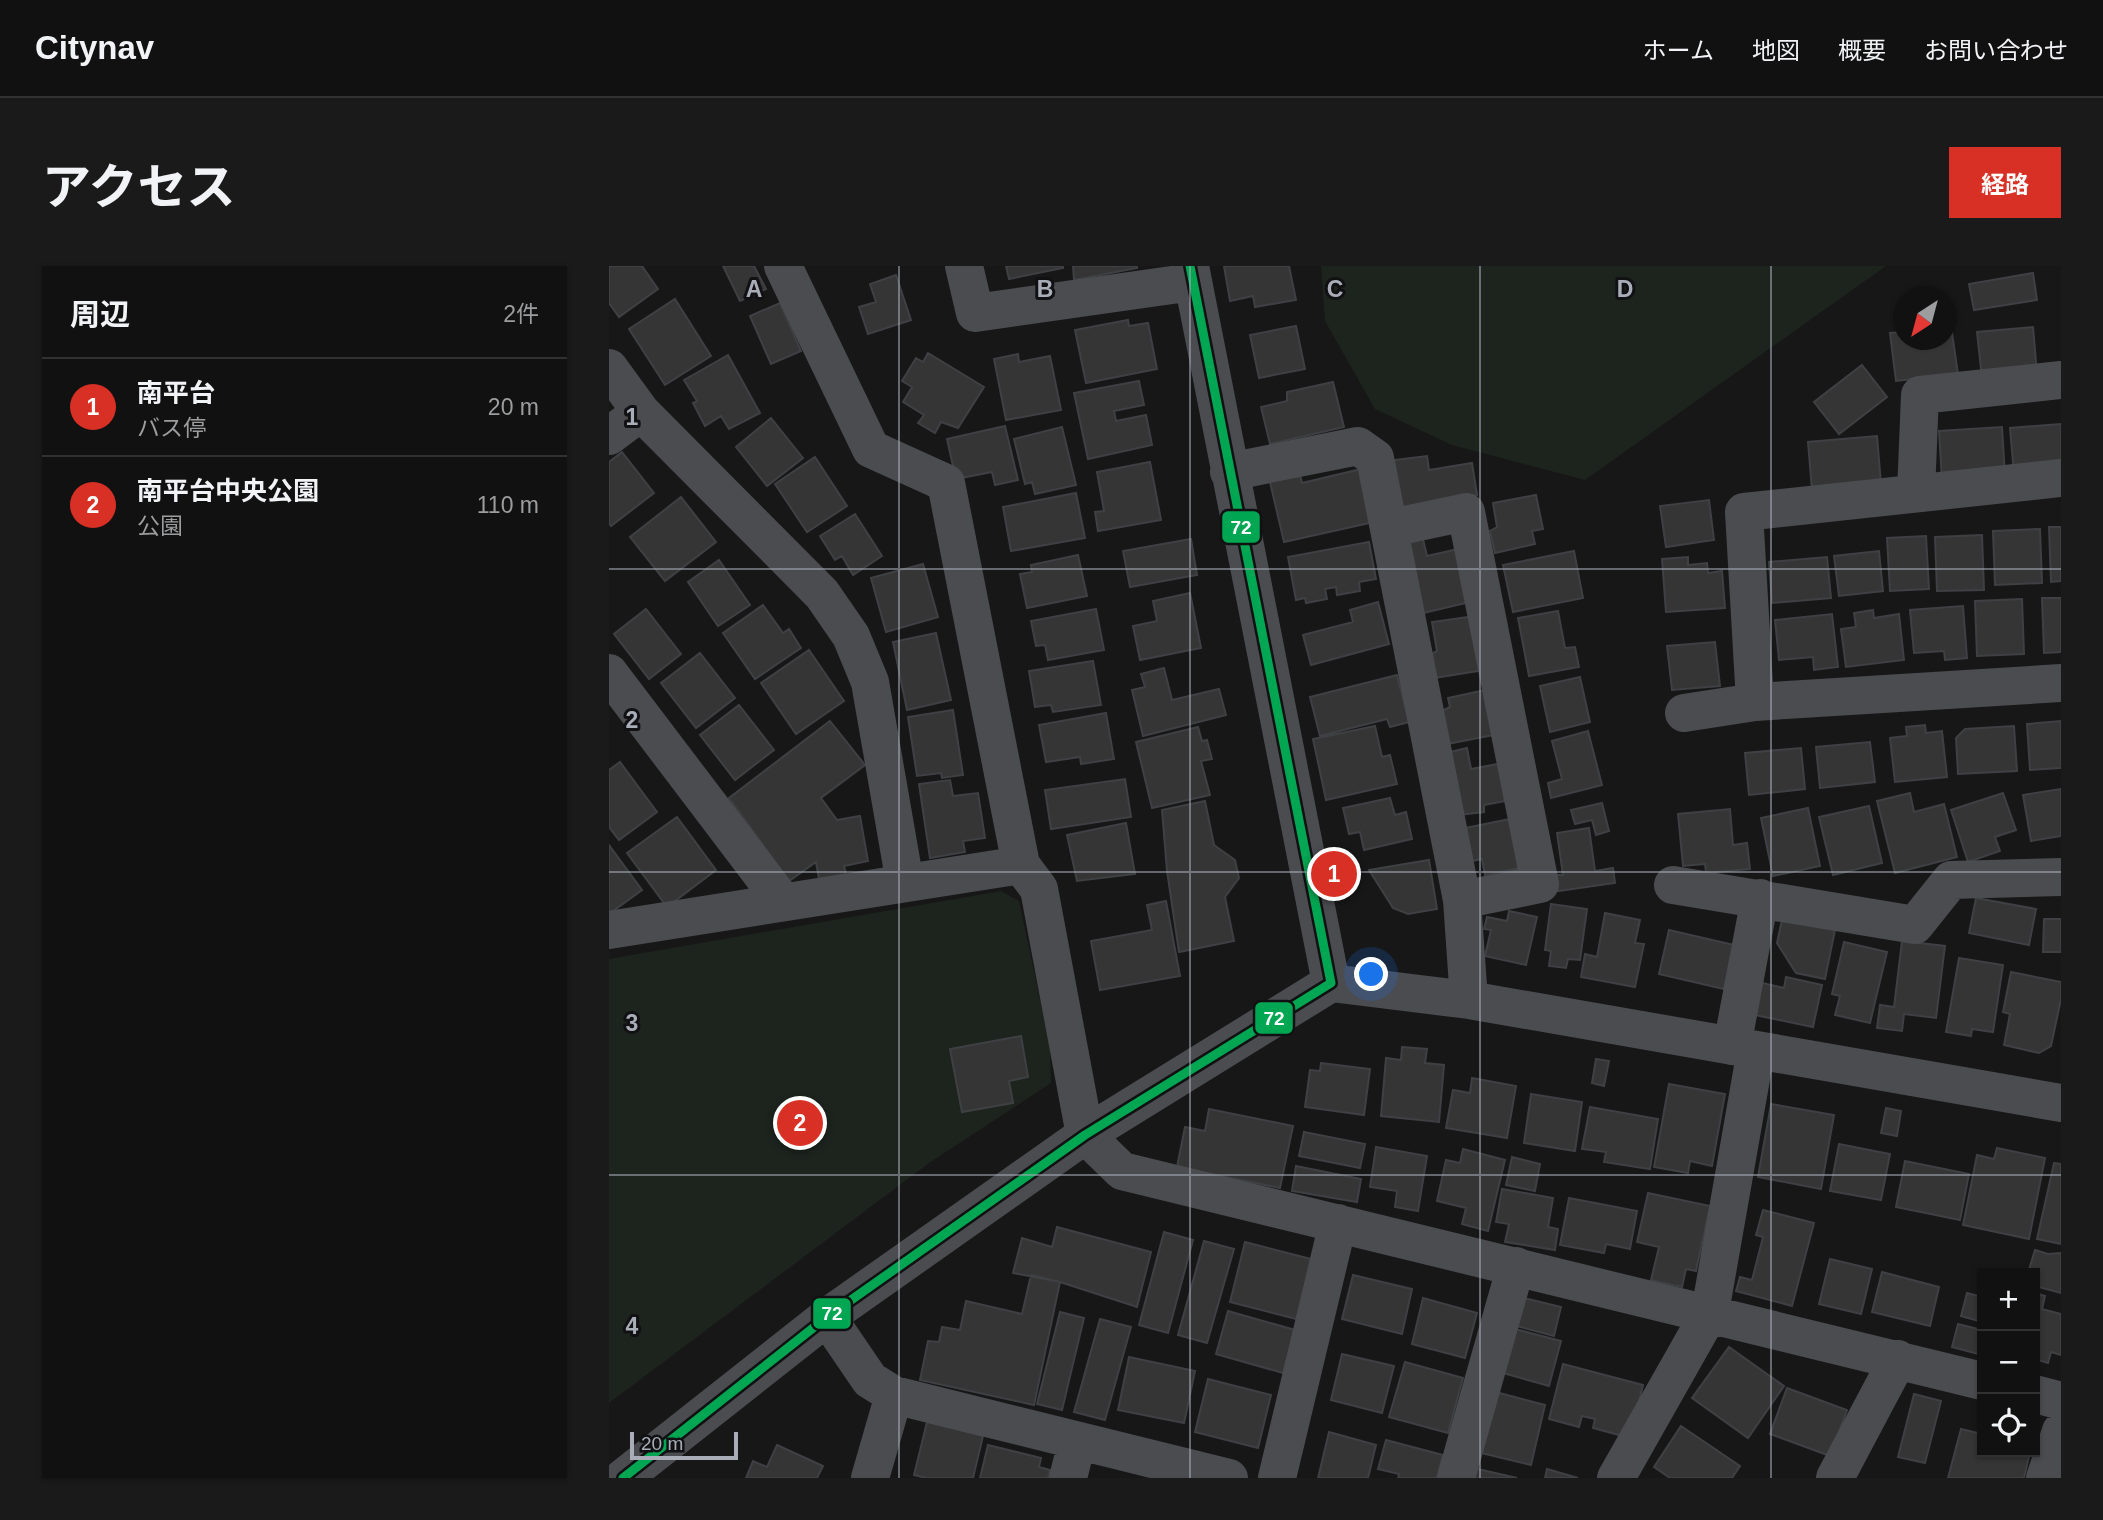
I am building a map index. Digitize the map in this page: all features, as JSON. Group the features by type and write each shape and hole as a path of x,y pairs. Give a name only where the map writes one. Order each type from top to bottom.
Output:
{"street":[{"path":"783,266 871,449 946,483 1021,865 1039,889 1084,1135 1122,1171 1710,1312 1977,1380"},
{"path":"964,266 975,313 1191,274 1331,983"},
{"path":"609,369 641,412 822,594 851,636 870,682 905,883"},
{"path":"1916,493 1920,395 2061,380"},
{"path":"609,436 641,412"},
{"path":"1229,472 1358,446 1375,458 1391,528 1462,900 1469,1000"},
{"path":"1755,702 1744,512 2061,478"},
{"path":"1391,528 1466,512 1541,884 1462,900"},
{"path":"609,673 782,901"},
{"path":"1684,713 1755,702 2061,682"},
{"path":"609,930 1021,865"},
{"path":"1673,885 1915,925 1951,880 2061,877"},
{"path":"1616,1478 1710,1312 1761,898"},
{"path":"623,1478 827,1317 1084,1135 1331,983 1469,1000 2061,1102"},
{"path":"1277,1478 1338,1223"},
{"path":"1456,1478 1516,1266"},
{"path":"827,1317 870,1380 894,1395 1073,1460 1229,1478"},
{"path":"1835,1478 1898,1359"},
{"path":"870,1478 894,1395"},
{"path":"2040,1395 2061,1401"},
{"path":"2045,1478 2061,1431"}],"shaded area":[{"path":"1321,266 1886,266 1585,480 1452,445 1375,409 1325,321"},
{"path":"1001,891 1019,901 1050,1046 1051,1083 929,1163 609,1403 609,959"}],"building":[{"path":"609,266 642,266 658,289 619,317 609,303"},
{"path":"723,266 754,266 766,289 740,301"},
{"path":"1006,266 1063,266 1063,268 1009,279"},
{"path":"1073,266 1137,266 1137,268 1074,280"},
{"path":"1224,266 1289,266 1296,300 1255,307 1253,296 1230,301"},
{"path":"2033,273 2037,300 1974,310 1969,284"},
{"path":"896,275 911,320 868,334 859,307 876,302 870,284"},
{"path":"675,299 711,356 665,385 629,329"},
{"path":"780,303 801,351 771,364 750,316"},
{"path":"1128,320 1129,326 1148,323 1157,369 1086,383 1075,330"},
{"path":"1296,326 1305,369 1259,378 1250,335"},
{"path":"2033,327 2037,374 1982,378 1977,332"},
{"path":"1890,333 1893,333 1893,350 1954,350 1958,374 1896,381"},
{"path":"928,353 984,387 958,428 941,422 935,433 918,423 924,415 903,402 912,387 902,381 916,358 923,362"},
{"path":"1018,354 1019,362 1050,356 1061,410 1006,420 994,359"},
{"path":"728,355 760,413 729,429 721,416 705,426 693,403 697,401 684,380"},
{"path":"1862,365 1887,397 1839,434 1814,402"},
{"path":"1139,381 1144,405 1114,411 1116,421 1146,415 1152,445 1088,459 1074,393"},
{"path":"1333,382 1344,427 1270,444 1261,407 1287,401 1287,392"},
{"path":"771,418 803,458 767,486 736,447"},
{"path":"2061,424 2061,471 2014,474 2010,428"},
{"path":"1005,426 1018,480 995,485 992,472 956,479 947,439"},
{"path":"1062,427 1076,485 1035,494 1032,482 1025,484 1014,439"},
{"path":"2002,427 2005,476 1942,480 1939,431"},
{"path":"1877,436 1881,484 1812,490 1808,442"},
{"path":"622,452 654,493 611,526 609,462"},
{"path":"1427,456 1429,470 1472,463 1477,495 1401,507 1394,460"},
{"path":"815,457 847,506 807,532 775,484"},
{"path":"1150,462 1161,520 1098,531 1095,512 1104,511 1097,472"},
{"path":"1361,469 1374,522 1284,542 1270,482 1300,475 1302,483"},
{"path":"1076,493 1085,538 1011,551 1003,507"},
{"path":"1536,495 1543,529 1532,531 1535,544 1495,553 1490,531 1497,527 1493,503"},
{"path":"681,497 716,542 665,581 630,537"},
{"path":"1709,500 1714,540 1666,547 1660,506"},
{"path":"855,514 882,556 853,575 842,556 835,560 820,536"},
{"path":"2049,527 2061,527 2061,581 2051,582"},
{"path":"2040,529 2042,583 1995,585 1993,531"},
{"path":"1421,531 1427,556 1458,549 1470,602 1419,614 1400,536"},
{"path":"1982,535 1984,590 1937,591 1935,537"},
{"path":"1926,536 1929,589 1890,591 1887,538"},
{"path":"1191,539 1197,575 1130,587 1123,551"},
{"path":"1369,542 1376,579 1359,582 1360,591 1337,595 1336,587 1325,589 1327,599 1306,603 1305,598 1296,600 1288,557"},
{"path":"1574,551 1583,598 1513,612 1503,565"},
{"path":"1879,551 1883,591 1839,596 1834,556"},
{"path":"1078,555 1087,596 1027,608 1020,574 1032,572 1031,565"},
{"path":"1688,557 1688,565 1707,563 1708,573 1722,571 1725,608 1666,612 1662,559"},
{"path":"1827,557 1831,598 1772,603 1769,562"},
{"path":"719,560 750,605 718,626 688,582"},
{"path":"923,564 938,617 886,632 871,578"},
{"path":"1190,593 1201,648 1140,660 1133,626 1157,621 1153,601"},
{"path":"2042,598 2061,598 2061,652 2044,653"},
{"path":"2022,599 2024,654 1977,656 1975,601"},
{"path":"1378,602 1389,644 1311,665 1303,635 1353,622 1350,610"},
{"path":"763,605 783,633 789,629 801,648 755,679 723,633"},
{"path":"1963,606 1967,658 1945,660 1944,651 1914,653 1910,610"},
{"path":"646,609 681,654 649,679 614,634"},
{"path":"1096,609 1104,650 1048,660 1045,645 1036,646 1031,621"},
{"path":"1873,610 1874,618 1899,614 1904,660 1846,667 1841,629 1856,627 1854,613"},
{"path":"1558,611 1565,648 1575,647 1579,667 1529,676 1518,618"},
{"path":"1832,614 1838,667 1814,670 1813,657 1779,660 1775,620"},
{"path":"1483,615 1491,669 1434,678 1431,654 1437,651 1432,622"},
{"path":"936,633 951,700 907,710 893,642"},
{"path":"1715,642 1720,686 1672,690 1667,646"},
{"path":"809,650 844,701 796,734 761,683"},
{"path":"700,653 735,698 696,728 661,683"},
{"path":"1093,661 1101,705 1053,712 1051,705 1035,707 1029,671"},
{"path":"1164,668 1172,700 1219,689 1226,715 1143,736 1132,690 1145,687 1141,674"},
{"path":"1397,675 1409,722 1390,727 1387,719 1320,736 1310,697"},
{"path":"1580,677 1590,722 1550,732 1540,686"},
{"path":"1490,689 1499,734 1447,744 1440,712 1450,707 1448,698"},
{"path":"739,705 774,750 735,780 700,735"},
{"path":"953,710 963,775 942,778 941,773 917,776 908,717"},
{"path":"1106,713 1114,759 1081,764 1080,757 1046,762 1039,725"},
{"path":"830,721 865,765 821,798 837,820 860,816 868,861 844,866 846,874 819,879 816,862 789,881 729,798"},
{"path":"2061,721 2061,768 2030,770 2027,724"},
{"path":"1925,725 1926,733 1942,731 1947,777 1895,782 1890,738 1907,736 1906,727"},
{"path":"1375,726 1382,757 1390,755 1397,784 1326,800 1313,739"},
{"path":"2014,726 2017,771 1958,774 1956,738 1965,729"},
{"path":"1198,727 1202,741 1207,740 1212,759 1201,761 1210,795 1152,808 1136,742"},
{"path":"1588,731 1602,785 1551,798 1548,783 1562,779 1552,741"},
{"path":"1870,742 1875,782 1820,788 1816,747"},
{"path":"1467,748 1471,769 1508,762 1516,799 1484,805 1484,812 1459,815 1450,752"},
{"path":"1801,748 1805,789 1749,795 1745,753"},
{"path":"620,762 657,812 619,840 609,827 609,770"},
{"path":"1125,779 1131,817 1051,829 1045,790"},
{"path":"950,780 953,796 978,793 985,838 963,841 965,852 930,858 919,784"},
{"path":"2061,789 2061,836 2031,841 2023,795"},
{"path":"1910,793 1914,812 1944,804 1957,857 1895,873 1877,801"},
{"path":"2003,793 2016,830 1995,837 2000,851 1968,862 1951,810"},
{"path":"1390,798 1395,815 1406,812 1412,839 1364,850 1360,832 1349,834 1343,808"},
{"path":"1205,801 1214,845 1235,860 1239,878 1225,897 1234,941 1179,952 1167,871 1162,810"},
{"path":"1602,803 1609,831 1596,835 1592,820 1575,824 1571,810"},
{"path":"1869,806 1882,863 1833,875 1819,817"},
{"path":"1808,808 1820,866 1773,876 1761,818"},
{"path":"1730,809 1733,845 1747,843 1750,869 1706,873 1705,864 1683,866 1678,814"},
{"path":"677,817 716,870 667,907 627,853"},
{"path":"1515,818 1525,867 1485,875 1482,859 1467,862 1460,829"},
{"path":"1126,823 1135,874 1077,881 1067,835"},
{"path":"1589,828 1595,871 1613,868 1615,883 1558,891 1556,875 1563,875 1557,833"},
{"path":"609,845 642,890 609,914"},
{"path":"1429,860 1437,909 1408,914 1393,908 1369,870"},
{"path":"1976,898 2036,909 2029,945 1969,933"},
{"path":"1166,901 1180,976 1100,990 1091,941 1152,930 1147,905"},
{"path":"1551,904 1587,909 1580,960 1568,959 1566,968 1549,966 1551,951 1545,950"},
{"path":"1509,911 1537,917 1526,965 1485,956 1491,930 1484,929 1487,917 1507,921"},
{"path":"1605,913 1640,920 1635,943 1644,944 1635,987 1581,977 1585,954 1597,957"},
{"path":"1783,915 1836,925 1825,979 1796,973 1777,943"},
{"path":"2044,919 2061,919 2061,952 2043,952"},
{"path":"1669,930 1734,945 1724,989 1659,974"},
{"path":"1902,941 1945,946 1936,1018 1904,1014 1902,1031 1877,1028 1880,1005 1894,1007"},
{"path":"1844,942 1887,952 1870,1023 1835,1015 1840,996 1832,994"},
{"path":"1959,958 2003,965 1993,1032 1972,1029 1971,1036 1946,1032"},
{"path":"2011,972 2061,982 2061,999 2051,1046 2039,1053 2004,1045 2010,1014 2003,1012"},
{"path":"1786,977 1822,985 1813,1027 1755,1015 1762,983 1784,988"},
{"path":"1021,1036 1028,1077 1009,1081 1013,1103 962,1112 950,1049"},
{"path":"1402,1047 1427,1049 1425,1063 1444,1065 1439,1122 1381,1116 1386,1058 1401,1060"},
{"path":"1596,1059 1609,1061 1604,1086 1592,1083"},
{"path":"1321,1063 1370,1069 1364,1115 1305,1107 1310,1070 1320,1071"},
{"path":"1472,1078 1516,1086 1507,1138 1446,1128 1453,1090 1470,1093"},
{"path":"1669,1084 1725,1094 1712,1166 1690,1161 1688,1173 1654,1167"},
{"path":"1531,1094 1582,1102 1575,1151 1524,1143"},
{"path":"1771,1104 1834,1115 1821,1189 1758,1177"},
{"path":"1590,1107 1658,1119 1650,1169 1604,1162 1606,1152 1582,1149"},
{"path":"1886,1108 1901,1111 1897,1136 1881,1133"},
{"path":"1209,1109 1293,1126 1280,1188 1177,1167 1185,1127 1205,1131"},
{"path":"1304,1132 1365,1144 1360,1168 1299,1156"},
{"path":"1839,1144 1890,1154 1881,1200 1830,1191"},
{"path":"1376,1147 1427,1156 1418,1211 1395,1207 1397,1191 1370,1187"},
{"path":"1997,1148 2045,1158 2029,1239 1963,1225 1977,1155 1994,1159"},
{"path":"1463,1149 1505,1160 1488,1231 1462,1224 1466,1208 1437,1201 1446,1160 1460,1163"},
{"path":"1512,1157 1540,1164 1535,1191 1506,1185"},
{"path":"1905,1161 1969,1174 1960,1220 1896,1207"},
{"path":"2054,1163 2061,1164 2061,1244 2037,1239"},
{"path":"1296,1166 1361,1179 1357,1202 1292,1191"},
{"path":"1502,1189 1553,1198 1548,1227 1558,1229 1555,1250 1505,1242 1509,1224 1496,1222"},
{"path":"1648,1193 1710,1206 1696,1271 1686,1269 1682,1287 1651,1280 1659,1247 1637,1242"},
{"path":"1569,1198 1637,1211 1630,1249 1606,1244 1604,1253 1560,1245"},
{"path":"1763,1210 1814,1223 1792,1306 1736,1291 1740,1277 1752,1280 1763,1237 1756,1235"},
{"path":"1057,1227 1151,1252 1137,1307 1060,1282 1013,1273 1022,1238 1052,1247"},
{"path":"1164,1232 1193,1240 1168,1333 1139,1325"},
{"path":"1204,1241 1234,1249 1207,1343 1178,1335"},
{"path":"1245,1242 1315,1260 1300,1320 1230,1302"},
{"path":"2035,1250 2048,1254 2061,1253 2061,1293 2040,1287 2040,1268 2030,1268"},
{"path":"1830,1259 1872,1269 1861,1314 1819,1304"},
{"path":"1882,1272 1939,1287 1930,1326 1872,1312"},
{"path":"1031,1275 1060,1282 1034,1405 920,1380 928,1341 939,1342 942,1327 960,1330 966,1301 1022,1314"},
{"path":"1353,1275 1412,1289 1402,1334 1342,1319"},
{"path":"1967,1293 1977,1296 1977,1321 1961,1316"},
{"path":"2040,1294 2045,1296 2042,1309 2061,1314 2061,1355 2051,1352 2048,1363 2040,1361"},
{"path":"1520,1297 1561,1307 1554,1336 1513,1325"},
{"path":"1423,1298 1477,1313 1465,1358 1412,1344"},
{"path":"1228,1311 1295,1330 1283,1373 1216,1354"},
{"path":"1060,1312 1084,1318 1062,1410 1037,1404"},
{"path":"1100,1319 1131,1327 1105,1420 1074,1412"},
{"path":"1958,1324 1977,1329 1977,1354 1952,1347"},
{"path":"1515,1329 1561,1341 1549,1386 1503,1373"},
{"path":"1729,1347 1784,1386 1748,1438 1692,1398"},
{"path":"1342,1354 1394,1366 1382,1413 1331,1400"},
{"path":"1129,1357 1195,1371 1184,1423 1118,1410"},
{"path":"1405,1362 1463,1378 1448,1433 1389,1417"},
{"path":"1563,1364 1643,1385 1630,1438 1593,1428 1595,1419 1582,1416 1579,1427 1549,1419"},
{"path":"1208,1379 1271,1395 1258,1448 1195,1432"},
{"path":"1787,1388 1847,1410 1830,1456 1770,1434"},
{"path":"1492,1391 1545,1405 1531,1465 1477,1452"},
{"path":"1914,1394 1941,1401 1925,1463 1898,1457"},
{"path":"927,1422 983,1436 973,1478 926,1478 914,1475"},
{"path":"1681,1426 1740,1466 1732,1478 1670,1478 1654,1467"},
{"path":"1961,1429 1977,1433 1977,1457 2029,1457 2024,1478 1948,1478"},
{"path":"1329,1432 1376,1445 1368,1478 1318,1478"},
{"path":"1386,1440 1443,1455 1437,1478 1398,1478 1399,1474 1378,1469"},
{"path":"777,1445 823,1466 817,1478 746,1478 753,1461 767,1467"},
{"path":"988,1445 1041,1458 1039,1467 1050,1470 1048,1478 980,1478"},
{"path":"1469,1467 1517,1478 1467,1478"},
{"path":"1547,1469 1578,1478 1545,1478"}],"transit line":[{"name":"72","path":"623,1478 827,1317 1085,1135 1331,983 1190,266"}],"place":[{"name":"南平台","path":"1334,874"},
{"name":"南平台中央公園","path":"800,1123"}]}
